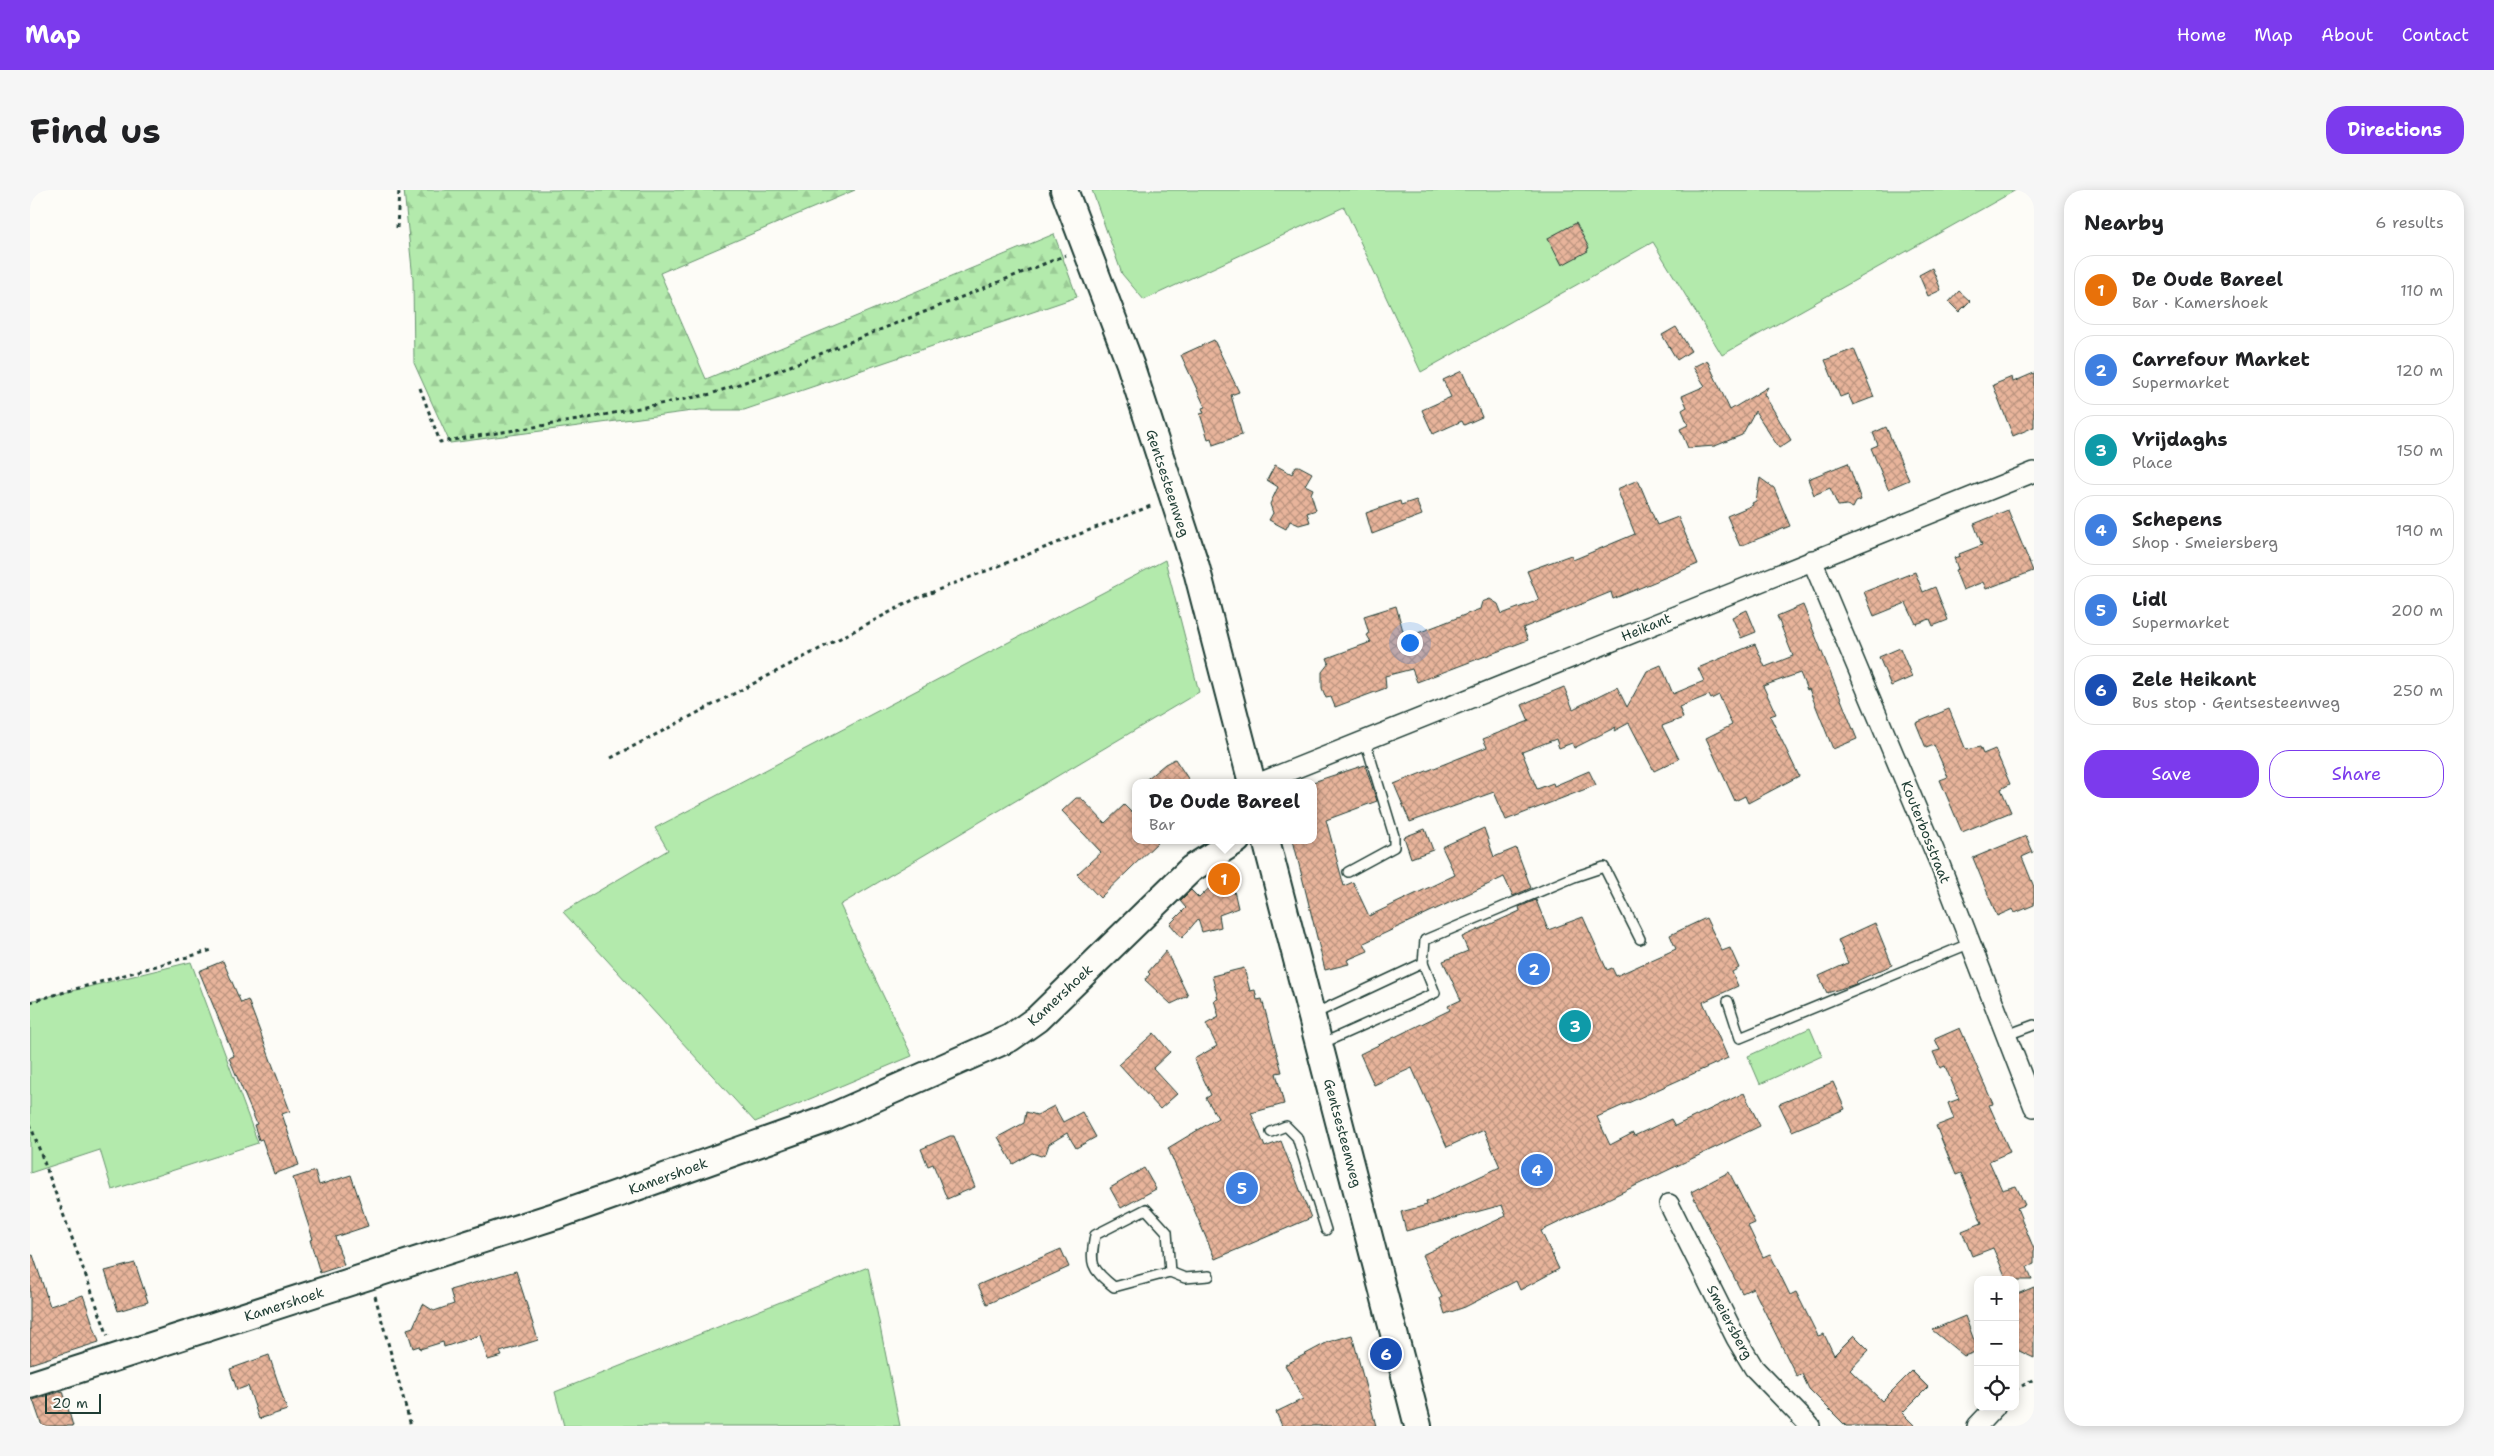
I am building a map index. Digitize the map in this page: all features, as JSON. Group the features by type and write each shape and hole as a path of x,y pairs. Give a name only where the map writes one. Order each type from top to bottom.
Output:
{"street":[{"name":"Gentsesteenweg","path":"1064,190 1130,364 1196,567 1251,779"},
{"name":"Heikant","path":"1269,779 2034,472"},
{"name":"Kouterbosstraat","path":"1812,560 1939,862 2034,1108"},
{"name":"Kamershoek","path":"30,1385 555,1216 825,1120 1010,1038 1037,1019 1191,870 1231,844"},
{"name":"Gentsesteenweg","path":"1267,844 1418,1426"},
{"name":"Smeiersberg","path":"1670,1204 1736,1338 1754,1368 1810,1426"},
{"path":"1977,1426 1991,1411"}],"lane":[{"path":"1348,872 1394,847 1394,836 1365,740"},
{"path":"1320,1044 1435,993 1423,963 1425,940 1574,877 1604,867 1640,939"},
{"path":"1728,1001 1740,1038 1971,943"},
{"path":"1312,1015 1423,963"},
{"path":"2007,1035 2034,1025"},
{"path":"1270,1132 1286,1126 1297,1137 1326,1230"},
{"path":"1170,1272 1167,1232 1146,1209 1096,1235 1091,1259 1096,1273 1114,1287 1170,1272 1184,1278 1208,1276"}],"path":[{"path":"397,228 399,190"},
{"path":"420,388 440,442 578,420 711,394 799,362 1086,247"},
{"path":"611,758 916,599 1172,497"},
{"path":"30,1002 212,950"},
{"path":"30,1124 116,1358"},
{"path":"369,1276 411,1426"},
{"path":"2019,1388 2034,1379"}],"green space":[{"path":"404,190 855,190 660,273 706,379 1054,234 1077,297 744,410 700,410 450,443 414,363 413,279"},
{"path":"1092,190 2016,190 1722,355 1653,242 1421,372 1344,207 1144,300 1122,274"},
{"path":"1165,560 1199,692 840,905 912,1056 755,1122 563,912 668,850 655,828"},
{"path":"191,962 258,1143 112,1190 100,1150 30,1173 30,1001"},
{"path":"1810,1028 1822,1056 1760,1084 1748,1056"},
{"path":"868,1267 900,1426 564,1426 555,1392"}],"building":[{"path":"1576,223 1589,248 1587,249 1588,251 1562,265 1548,238"},
{"path":"1932,268 1941,290 1928,296 1919,275"},
{"path":"1959,291 1970,301 1959,312 1949,302"},
{"path":"1676,327 1691,351 1677,360 1662,335"},
{"path":"1214,340 1239,392 1231,395 1242,435 1213,445 1211,438 1208,439 1200,414 1204,413 1202,408 1205,407 1181,355"},
{"path":"1854,349 1874,397 1853,405 1848,394 1840,397 1825,360"},
{"path":"1707,360 1730,410 1768,387 1764,394 1791,440 1779,448 1755,411 1742,435 1715,446 1688,448 1680,429 1688,425 1682,410 1687,407 1682,396 1705,386 1693,367"},
{"path":"1462,371 1482,417 1464,425 1462,421 1433,434 1422,410 1451,397 1443,380"},
{"path":"2034,373 2034,427 2013,436 1993,385 2012,377 2013,382"},
{"path":"1886,427 1909,480 1888,489 1871,448 1878,445 1873,433"},
{"path":"1848,463 1861,500 1856,502 1853,508 1847,505 1838,506 1830,488 1814,495 1808,479"},
{"path":"1275,465 1292,474 1296,466 1312,473 1305,485 1313,489 1311,494 1316,510 1307,513 1310,522 1299,525 1290,521 1286,529 1269,520 1273,513 1270,504 1278,487 1267,480"},
{"path":"1760,478 1774,488 1790,526 1740,546 1727,516 1753,505 1752,503 1756,501"},
{"path":"1638,480 1657,525 1678,517 1698,564 1613,599 1611,592 1523,628 1528,640 1417,682 1412,669 1385,676 1386,688 1335,707 1331,697 1326,698 1322,688 1322,672 1329,663 1327,658 1371,642 1367,635 1369,634 1364,616 1396,606 1405,638 1480,609 1482,602 1490,599 1498,604 1502,614 1539,600 1527,571 1571,555 1573,560 1635,534 1617,489"},
{"path":"1416,500 1422,515 1372,534 1366,513 1400,501 1401,505"},
{"path":"2008,510 2033,571 1986,589 1983,582 1963,590 1955,570 1958,569 1954,558 1960,556 1959,554 1982,545 1974,524"},
{"path":"1915,572 1923,592 1935,587 1948,620 1933,626 1930,619 1916,624 1906,603 1874,616 1864,592"},
{"path":"1803,605 1857,739 1833,749 1809,689 1807,690 1800,673 1763,686 1776,714 1770,716 1799,776 1748,803 1745,796 1735,801 1706,738 1732,725 1719,695 1711,699 1709,695 1679,707 1683,718 1662,726 1679,759 1654,771 1629,723 1614,731 1616,727 1574,748 1572,743 1559,748 1556,739 1522,752 1537,789 1553,783 1554,786 1589,771 1596,785 1506,820 1494,792 1410,822 1394,784 1487,747 1483,739 1529,721 1522,705 1564,687 1573,709 1617,687 1627,707 1647,671 1661,665 1673,694 1704,681 1698,668 1755,644 1765,667 1793,656 1777,616"},
{"path":"1747,610 1756,632 1741,638 1732,617"},
{"path":"1900,648 1912,677 1891,686 1879,657"},
{"path":"1949,709 1966,750 1980,747 1983,754 1995,749 2010,784 2001,789 2011,812 1962,832 1940,780 1948,777 1934,745 1926,748 1916,723"},
{"path":"1175,759 1188,779 1147,779 1165,764"},
{"path":"1365,765 1377,801 1326,820 1344,886 1353,882 1369,916 1455,875 1442,847 1484,828 1494,857 1516,848 1531,888 1513,896 1504,877 1364,943 1368,951 1347,960 1349,964 1325,970 1294,844 1317,844 1317,781"},
{"path":"1076,798 1081,798 1105,823 1124,805 1132,813 1132,844 1156,844 1100,898 1077,874 1101,852 1062,811"},
{"path":"1425,829 1433,850 1411,858 1404,837"},
{"path":"2026,836 2033,852 2022,857 2034,887 2034,905 2015,913 2013,909 1997,916 1973,858"},
{"path":"1229,869 1238,908 1219,915 1221,927 1202,932 1198,919 1182,938 1170,924 1186,908 1180,901 1191,890 1199,898"},
{"path":"1536,900 1548,930 1583,917 1607,970 1612,968 1616,976 1676,949 1670,935 1706,918 1722,951 1730,948 1739,968 1732,972 1738,986 1703,1002 1728,1058 1597,1117 1610,1145 1633,1133 1634,1136 1671,1119 1675,1126 1744,1093 1760,1126 1541,1231 1559,1269 1520,1290 1516,1281 1465,1307 1445,1314 1440,1298 1442,1297 1422,1255 1506,1216 1502,1205 1406,1231 1401,1212 1427,1205 1426,1202 1500,1167 1484,1130 1447,1147 1412,1068 1374,1085 1360,1054 1450,1010 1448,1006 1461,1000 1443,961 1468,951 1462,937 1520,911 1519,907"},
{"path":"1875,923 1892,965 1857,981 1856,984 1827,993 1819,976 1848,963 1838,940"},
{"path":"1166,951 1188,996 1171,1004 1145,980 1150,974 1148,972"},
{"path":"223,961 241,1003 248,1000 290,1111 282,1114 299,1165 274,1174 262,1139 259,1140 254,1125 257,1124 229,1058 234,1056 199,971"},
{"path":"1244,968 1250,991 1255,990 1257,1000 1262,999 1282,1072 1276,1073 1284,1104 1251,1113 1265,1147 1281,1141 1311,1218 1215,1259 1168,1148 1218,1118 1206,1098 1211,1095 1194,1059 1217,1046 1206,1024 1219,1017 1214,1000 1218,999 1212,976"},
{"path":"1960,1028 1993,1104 1989,1105 2010,1152 1989,1161 2002,1190 2016,1186 2025,1205 2017,1208 2034,1249 2034,1264 2027,1267 2032,1280 2019,1280 2019,1276 2005,1276 1993,1248 1972,1256 1962,1231 1982,1223 1961,1173 1956,1175 1936,1126 1954,1119 1948,1103 1959,1099 1945,1066 1940,1068 1933,1052 1940,1050 1935,1039"},
{"path":"1154,1033 1170,1052 1153,1068 1177,1094 1160,1109 1119,1064"},
{"path":"1833,1082 1845,1109 1792,1131 1779,1104"},
{"path":"1054,1106 1063,1122 1082,1112 1096,1137 1076,1148 1067,1133 1049,1144 1046,1153 1041,1156 1032,1153 1013,1164 998,1137 1024,1123 1026,1112 1037,1115"},
{"path":"954,1136 975,1187 947,1199 933,1164 928,1166 921,1149"},
{"path":"1144,1168 1156,1189 1121,1208 1110,1188"},
{"path":"315,1171 319,1185 351,1175 368,1226 335,1237 344,1265 320,1273 310,1240 313,1239 293,1178"},
{"path":"1729,1172 1755,1223 1748,1226 1763,1257 1770,1254 1790,1295 1796,1292 1818,1336 1824,1334 1834,1355 1854,1335 1869,1350 1850,1370 1882,1401 1912,1371 1928,1387 1902,1413 1915,1426 1846,1426 1809,1389 1802,1374 1797,1377 1753,1288 1742,1293 1691,1192"},
{"path":"1061,1249 1069,1267 987,1304 978,1285"},
{"path":"33,1255 50,1306 83,1295 99,1342 30,1364 30,1256"},
{"path":"135,1263 148,1302 118,1311 105,1271"},
{"path":"516,1271 538,1340 500,1352 502,1356 488,1360 480,1335 444,1347 443,1342 420,1349 419,1346 413,1348 407,1329 413,1327 423,1304 434,1311 454,1304 450,1290"},
{"path":"2034,1287 2034,1358 2019,1351 2019,1293"},
{"path":"1965,1316 1974,1340 1974,1352 1964,1356 1932,1330"},
{"path":"1352,1335 1376,1426 1282,1426 1276,1412 1303,1399 1285,1365 1328,1342"},
{"path":"269,1355 287,1410 259,1419 248,1386 237,1390 230,1369"},
{"path":"63,1391 73,1426 42,1426 33,1400"}],"place":[{"name":"De Oude Bareel","path":"1224,879"},
{"name":"Carrefour Market","path":"1534,969"},
{"name":"Vrijdaghs","path":"1575,1026"},
{"name":"Schepens","path":"1537,1170"},
{"name":"Lidl","path":"1242,1188"},
{"name":"Zele Heikant","path":"1386,1354"}]}
